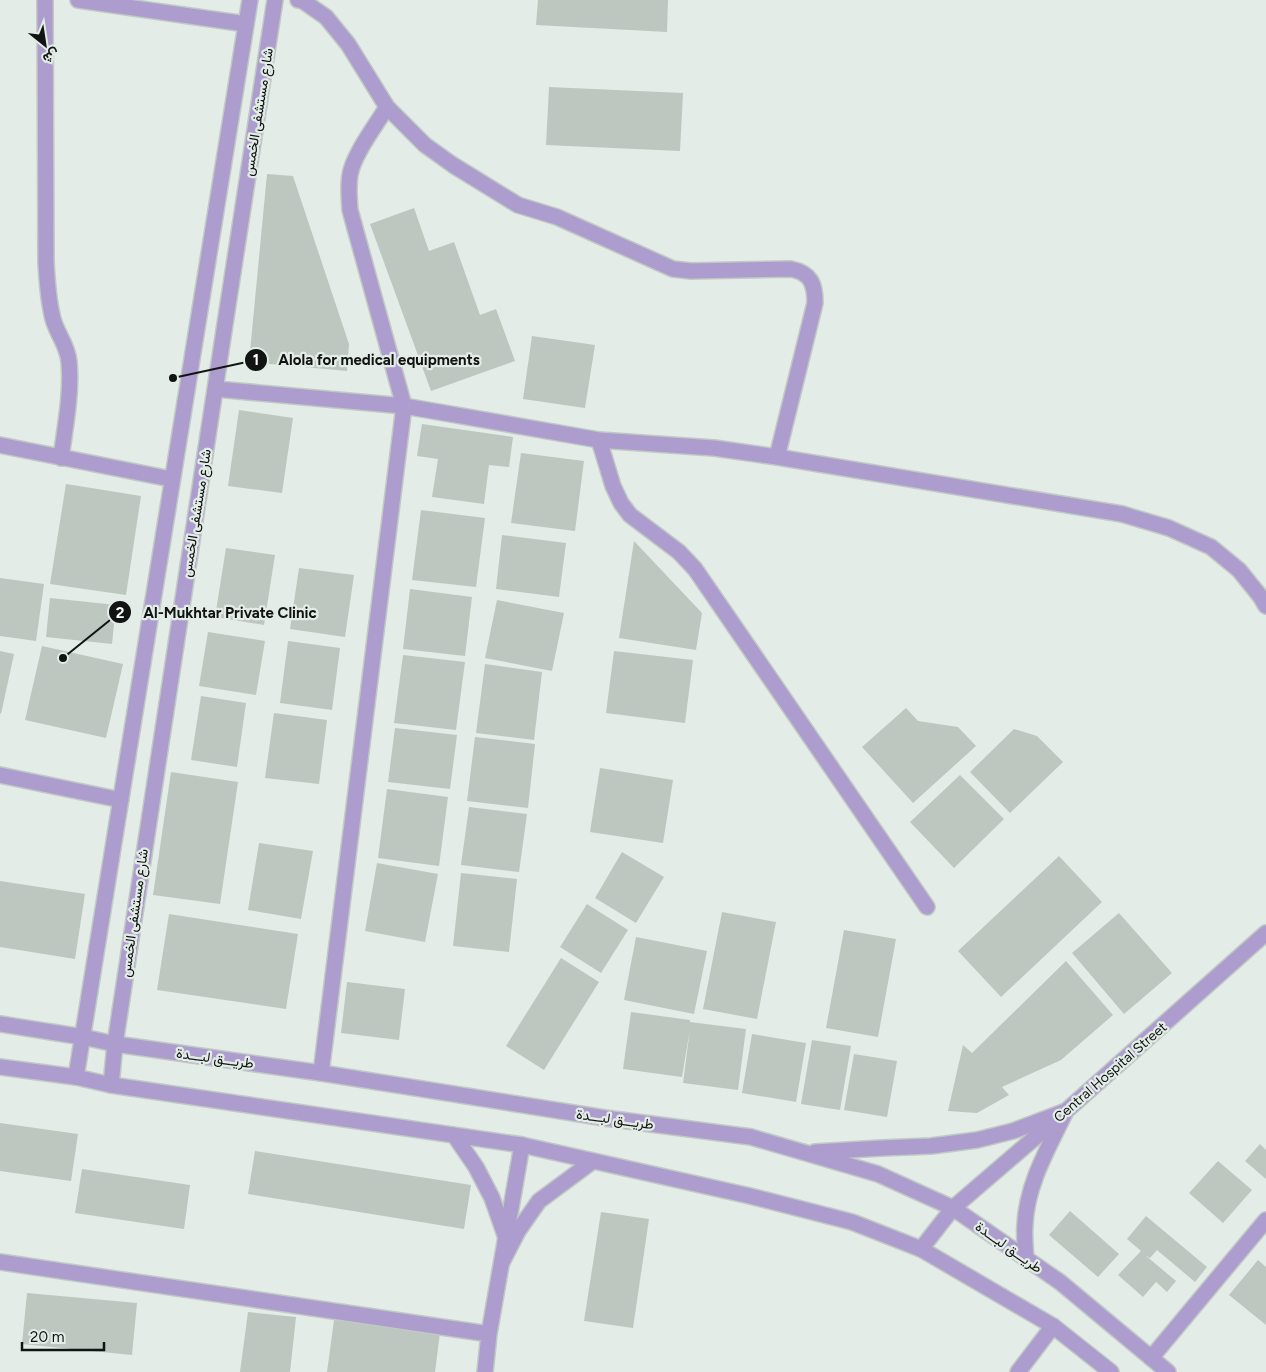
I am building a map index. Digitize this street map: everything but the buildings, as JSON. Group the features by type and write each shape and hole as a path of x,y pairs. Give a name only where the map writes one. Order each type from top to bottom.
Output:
{"street":[{"path":"45,0 46,262 48,296 54,321 64,342 69,360 70,380 61,458"},
{"path":"78,0 246,24"},
{"name":"شارع مستشفى الخمس","path":"76,1076 171,479 250,0"},
{"name":"شارع مستشفى الخمس","path":"111,1085 115,1044 156,764 216,389 275,0"},
{"path":"298,0 303,1 326,17 348,44 387,107 425,144 453,165 518,206 557,217 673,269 691,271 791,269 800,271 810,279 815,290 815,303 777,457"},
{"path":"321,1073 404,406 350,210 349,196 350,174 357,156 387,107"},
{"path":"216,389 404,406 599,440 714,448 1122,514 1169,528 1211,547 1239,570 1266,606"},
{"path":"599,440 613,486 621,503 630,515 679,552 695,569 927,907"},
{"path":"0,446 171,479"},
{"path":"0,775 121,800"},
{"name":"Central Hospital Street","path":"921,1249 953,1208 1263,942"},
{"name":"طريـــق لبـــدة","path":"0,1024 115,1044 321,1073 605,1118 751,1136 878,1174 953,1208 1060,1282 1168,1372"},
{"path":"0,1066 76,1076 111,1085 522,1145 750,1196 852,1222 921,1249 1053,1326 1111,1372"},
{"path":"806,1153 931,1146 977,1140 1014,1131 1066,1111"},
{"path":"1026,1259 1025,1224 1028,1201 1038,1170 1066,1111"},
{"path":"454,1135 476,1167 492,1198 506,1238"},
{"path":"484,1372 522,1145"},
{"path":"502,1262 518,1231 539,1201 593,1160"},
{"path":"1152,1358 1266,1220"},
{"path":"0,1262 489,1334"},
{"path":"1018,1372 1053,1326"}],"place":[{"name":"Alola for medical equipments","path":"173,378"},
{"name":"Al-Mukhtar Private Clinic","path":"63,658"}]}
